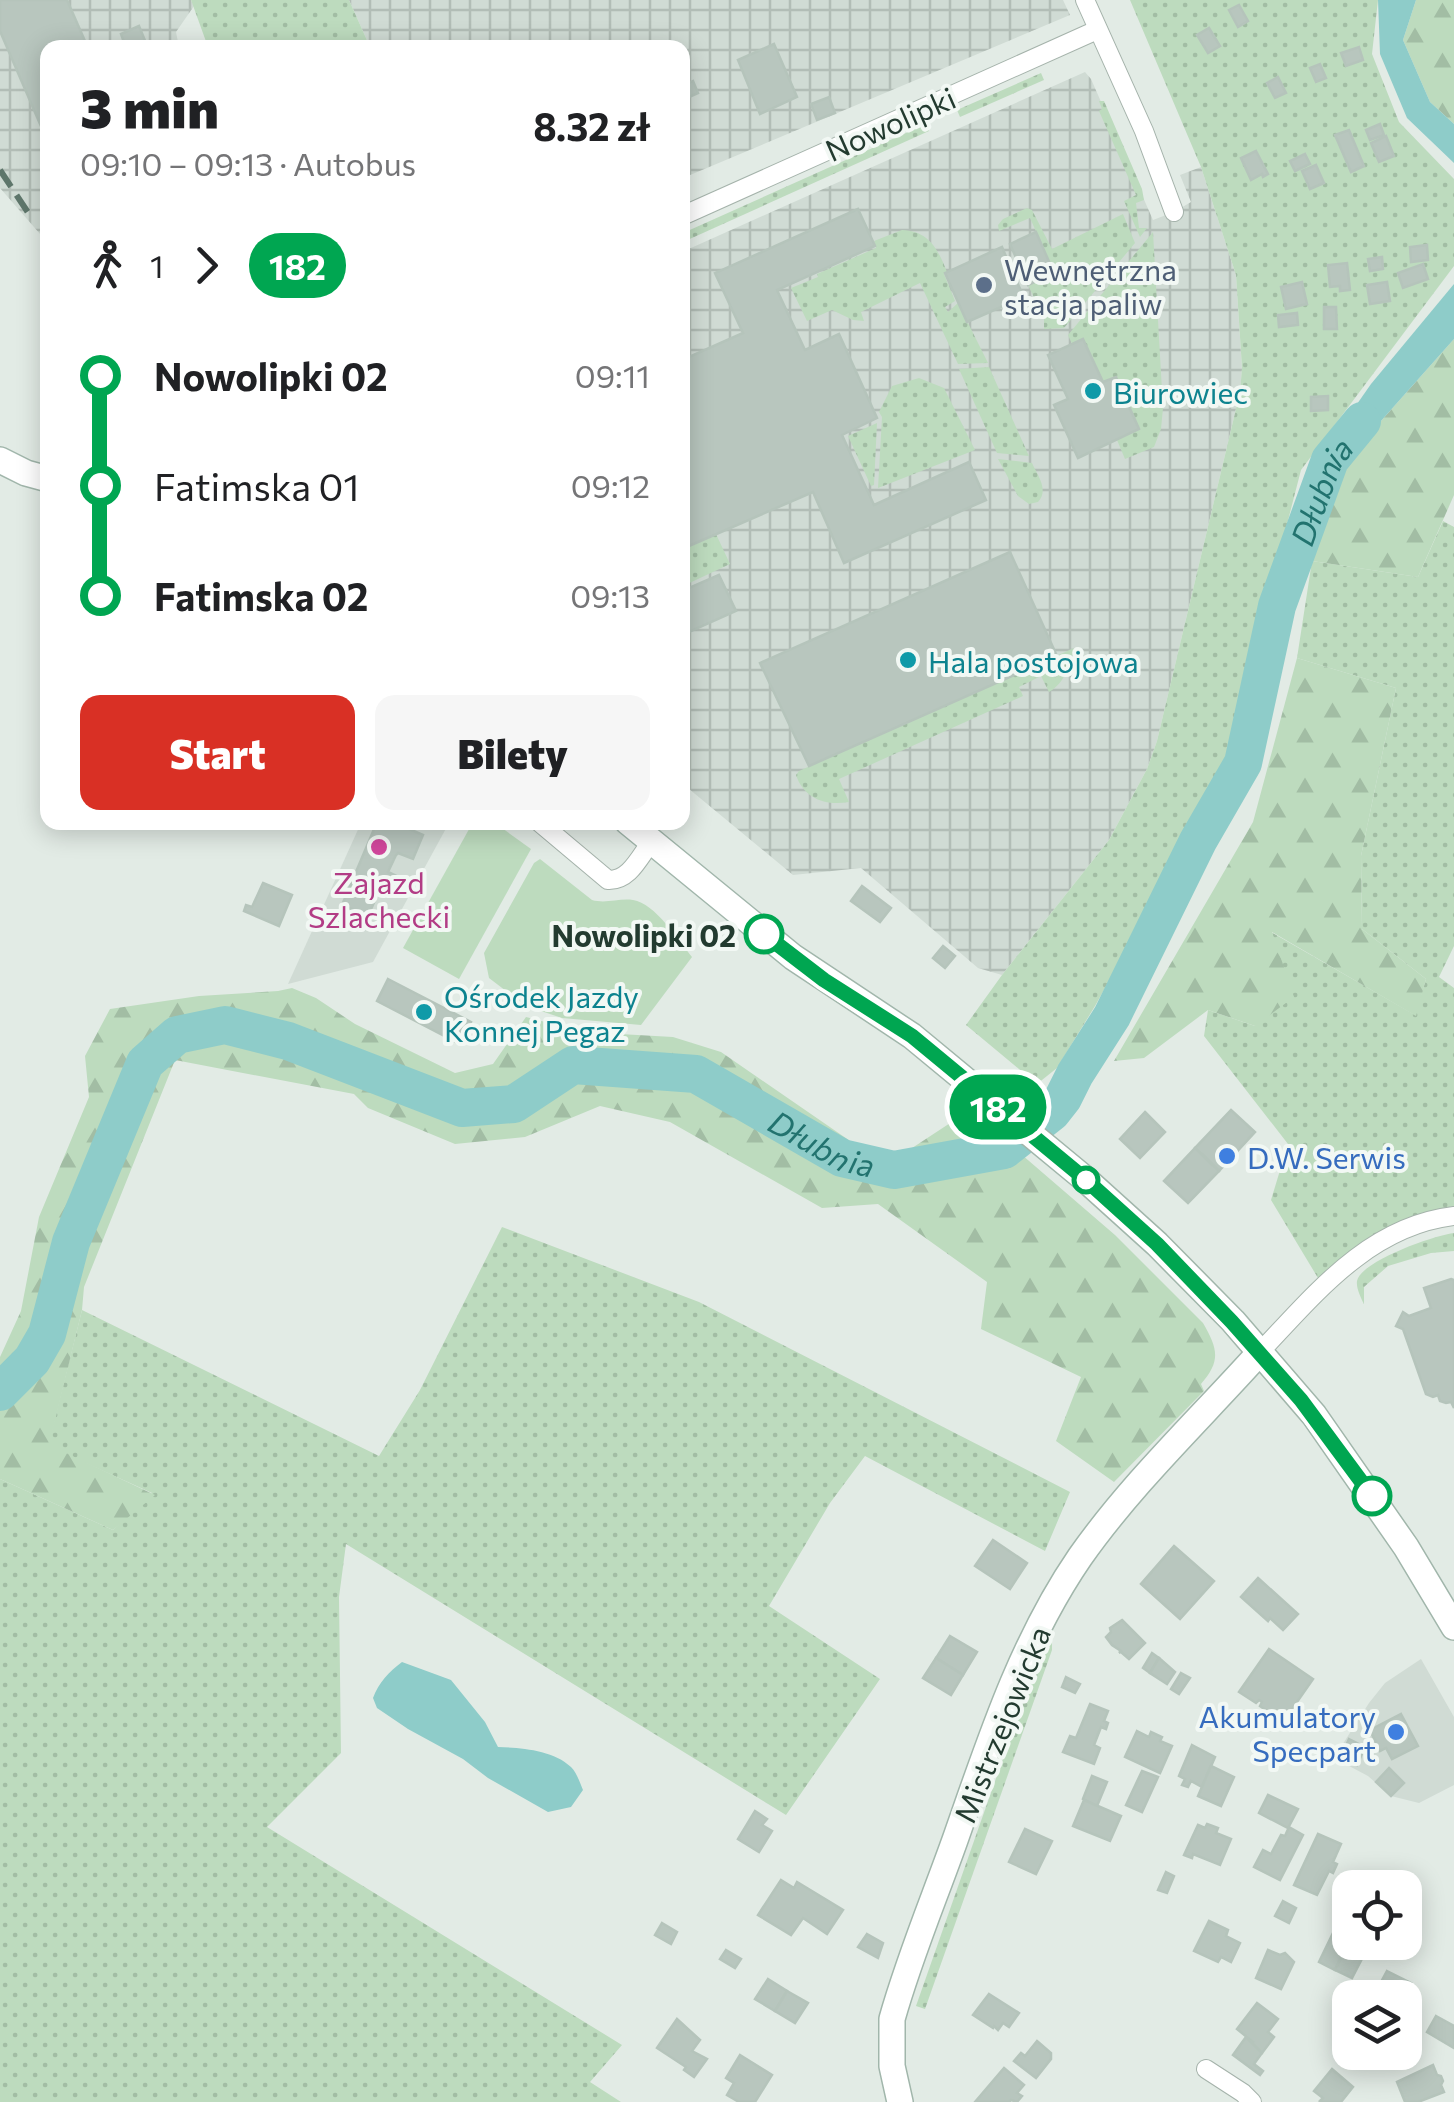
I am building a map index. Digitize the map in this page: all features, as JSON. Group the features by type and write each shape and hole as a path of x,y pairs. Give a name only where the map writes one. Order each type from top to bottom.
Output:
{"main road":[{"path":"0,460 40,477"},
{"path":"637,830 792,958 912,1036 1157,1244 1301,1400 1351,1466 1454,1627"},
{"name":"Mistrzejowicka","path":"900,2102 890,2050 892,2019 988,1745 1020,1667 1083,1553 1151,1471 1260,1352"}],"street":[{"path":"1085,0 1144,130 1174,212"},
{"name":"Nowolipki","path":"690,212 1098,30"},
{"path":"549,830 614,881 624,876 651,842"},
{"path":"1260,1352 1318,1290 1356,1257 1405,1230 1454,1216"},
{"path":"1206,2069 1252,2102"}],"shaded area":[{"path":"0,0 191,0 194,6 176,32 178,40 40,40 40,234 0,188"},
{"path":"349,0 1063,0 1070,15 690,175 690,40 367,40"},
{"path":"1085,72 1153,220 1191,202 1180,175 1201,167 1236,275 1242,369 1240,392 1157,741 1147,769 1109,840 1002,975 978,968 861,868 793,875 690,790 690,248"},
{"path":"358,830 445,830 373,962 288,984"},
{"path":"1421,1659 1454,1717 1454,1785 1419,1803 1391,1796 1368,1776 1336,1759 1385,1683"}],"green space":[{"path":"191,0 349,0 367,40 205,40"},
{"path":"1130,0 1378,0 1372,54 1399,122 1454,179 1454,266 1301,470 1228,753 1095,1006 1057,1068 1037,1084 966,1025 1109,840 1147,769 1157,741 1240,392 1236,275 1201,167"},
{"path":"1416,0 1454,0 1454,124 1430,102 1403,40"},
{"path":"1041,73 1044,80 960,117 957,110"},
{"path":"1099,101 1104,101 1142,189 1144,200 1136,203 1139,228 1147,228 1140,237 1124,201 1136,195 1099,111"},
{"path":"926,124 929,131 690,239 690,230"},
{"path":"1027,208 1032,210 1052,249 1123,214 1135,243 1064,328 1044,329 1044,319 1028,285 1054,272 1030,218 999,231 1003,219"},
{"path":"902,230 919,234 936,249 955,301 945,307 948,312 958,303 988,363 958,364 920,283 861,312 864,321 832,310 807,321 791,288 876,248 874,241"},
{"path":"1153,232 1161,429 1154,447 1125,459 1117,440 1139,428 1116,378 1103,382 1083,339 1072,344 1068,335"},
{"path":"1454,339 1454,495 1418,577 1312,561 1348,458"},
{"path":"989,367 1029,456 997,453 959,369"},
{"path":"919,378 944,388 975,450 878,488 882,417 879,412 892,386"},
{"path":"877,423 874,485 871,486 848,436"},
{"path":"998,459 1032,463 1043,488 1038,502 1029,504 1018,496"},
{"path":"1443,521 1454,527 1454,946 1439,977 1454,988 1454,1206 1400,1225 1318,1278 1271,1200 1288,1144 1204,1036 1208,1010 1255,1026 1271,932 1415,1015 1426,979 1362,929 1361,856 1396,688 1297,658 1312,561 1418,577"},
{"path":"716,534 730,564 690,583 690,546"},
{"path":"1074,648 1063,679 1049,692 1041,676 1019,687 1023,696 839,779 849,802 817,799 804,790 796,775 799,771"},
{"path":"1297,658 1396,688 1361,856 1362,929 1426,979 1416,1016 1272,932 1294,997 1255,1026 1208,1010 1144,1058 1114,1061 1253,822"},
{"path":"469,830 505,830 531,849 459,979 403,948"},
{"path":"540,859 592,900 633,900 650,908 692,957 641,1025 562,1018 526,1006 489,978 484,953 534,863"},
{"path":"292,988 455,1073 493,1064 526,1017 584,1032 673,1037 721,1052 869,1154 906,1152 970,1110 1115,1235 1203,1323 1215,1355 1201,1384 1204,1391 1114,1482 1056,1441 1081,1377 981,1329 987,1282 878,1204 822,1208 670,1122 600,1106 525,1137 455,1144 368,1108 354,1094 175,1060 84,1287 82,1310 49,1445 155,1495 113,1530 0,1479 0,1357 21,1311 39,1217 89,1097 85,1056 110,1009"},
{"path":"502,1227 699,1302 1070,1492 1045,1551 865,1456 830,1503 769,1606 880,1679 786,1815 346,1544 339,1597 341,1753 267,1827 622,2045 590,2082 621,2102 0,2102 0,1479 113,1530 152,1493 48,1446 82,1310 379,1456 420,1390"},
{"path":"1454,1233 1454,1251 1431,1253 1388,1266 1364,1287 1364,1304 1357,1281 1371,1265 1416,1244"},
{"path":"1052,1637 1052,1650 925,2009 916,2006 1013,1730"}],"water":[{"path":"1378,0 1416,0 1403,40 1430,102 1454,124 1454,163 1407,118 1380,54"},
{"path":"1454,284 1454,339 1348,458 1330,460 1341,427 1371,384"},
{"path":"402,1662 451,1680 485,1722 498,1747 546,1753 571,1767 583,1790 571,1807 548,1812 377,1708 373,1698 378,1687"}],"building":[{"path":"0,0 67,0 84,40 40,40 40,124 0,31"},
{"path":"1239,5 1248,21 1238,27 1229,10"},
{"path":"139,26 145,40 123,40 121,34"},
{"path":"1209,28 1220,46 1208,53 1197,35"},
{"path":"774,44 797,97 760,114 738,60"},
{"path":"1359,47 1363,60 1346,66 1341,53"},
{"path":"1320,64 1326,78 1316,82 1310,68"},
{"path":"1278,77 1286,93 1275,98 1267,83"},
{"path":"693,81 698,93 690,96 690,82"},
{"path":"829,97 835,113 817,120 811,104"},
{"path":"1380,124 1384,135 1370,140 1366,130"},
{"path":"1349,130 1364,166 1351,172 1335,135"},
{"path":"1386,136 1394,156 1379,162 1371,143"},
{"path":"1256,151 1268,174 1251,180 1241,158"},
{"path":"1305,154 1310,164 1295,171 1290,161"},
{"path":"1316,165 1324,183 1310,189 1302,171"},
{"path":"858,209 875,246 777,290 805,350 839,334 877,418 842,435 874,505 969,462 986,500 844,563 813,492 690,546 690,356 743,333 715,273"},
{"path":"1036,232 1054,273 1028,285 1010,244"},
{"path":"1427,245 1428,260 1411,262 1410,247"},
{"path":"1002,247 1010,266 1018,263 1023,274 1015,278 1024,297 967,322 945,273"},
{"path":"1382,257 1383,269 1370,271 1368,259"},
{"path":"1347,263 1350,290 1330,287 1328,265"},
{"path":"1423,264 1428,279 1403,288 1398,273"},
{"path":"1302,282 1307,304 1286,309 1281,287"},
{"path":"1387,282 1390,301 1370,304 1367,285"},
{"path":"1324,307 1336,307 1337,329 1324,329"},
{"path":"1297,313 1298,325 1279,327 1278,315"},
{"name":"Biurowiec","path":"1083,339 1103,382 1116,377 1139,429 1078,458 1054,405 1068,399 1048,355"},
{"path":"1328,396 1328,410 1311,411 1311,397"},
{"name":"Hala postojowa","path":"1010,552 1057,656 809,766 760,663"},
{"path":"719,575 736,611 690,631 690,588"},
{"path":"374,830 411,830 423,835 413,859 396,855 388,872 401,878 392,896 379,891 368,916 342,905"},
{"path":"263,883 292,895 279,926 244,911 246,905 252,907"},
{"path":"862,886 891,908 880,922 851,901"},
{"path":"943,946 955,956 945,968 933,958"},
{"name":"Ośrodek Jazdy Konnej Pegaz","path":"388,979 471,1022 460,1044 377,1001"},
{"path":"1231,1110 1255,1132 1219,1171 1195,1148"},
{"path":"1145,1112 1165,1132 1140,1158 1120,1139"},
{"path":"1195,1148 1219,1171 1188,1203 1164,1181"},
{"path":"1451,1279 1454,1408 1451,1402 1440,1401 1438,1395 1426,1394 1403,1329 1396,1326 1403,1312 1409,1316 1431,1308 1424,1288"},
{"path":"993,1540 1027,1563 1010,1589 975,1566"},
{"path":"1174,1546 1214,1581 1180,1619 1141,1584"},
{"path":"1258,1578 1298,1614 1283,1630 1241,1597"},
{"path":"1122,1620 1145,1643 1129,1659 1106,1637 1110,1628"},
{"path":"950,1636 977,1652 963,1675 936,1658"},
{"path":"1269,1649 1313,1679 1283,1722 1260,1706 1262,1702 1256,1703 1239,1692"},
{"path":"1152,1653 1159,1658 1150,1673 1143,1668"},
{"path":"936,1658 963,1675 951,1695 923,1678"},
{"path":"1159,1658 1175,1672 1167,1684 1150,1673"},
{"path":"1181,1673 1190,1678 1179,1694 1171,1689"},
{"path":"1066,1677 1080,1684 1075,1693 1062,1687"},
{"path":"1090,1704 1108,1711 1106,1729 1101,1727 1094,1745 1100,1748 1094,1764 1063,1752 1070,1736 1076,1738"},
{"path":"1401,1714 1418,1746 1392,1759 1386,1748 1380,1751 1370,1730"},
{"path":"1137,1731 1149,1737 1151,1732 1172,1746 1160,1773 1125,1757"},
{"path":"1349,1739 1365,1747 1357,1765 1341,1757"},
{"path":"1192,1745 1215,1757 1202,1787 1191,1781 1188,1787 1182,1785 1185,1779 1179,1776"},
{"path":"1211,1766 1234,1777 1221,1806 1198,1796"},
{"path":"1389,1768 1404,1783 1391,1796 1376,1782"},
{"path":"1142,1771 1158,1777 1142,1812 1126,1805"},
{"path":"1092,1776 1107,1782 1097,1806 1083,1799"},
{"path":"1268,1795 1298,1809 1288,1828 1259,1813"},
{"path":"1084,1800 1121,1816 1110,1841 1073,1826"},
{"path":"755,1811 767,1819 762,1825 772,1831 759,1852 738,1839"},
{"path":"1207,1824 1231,1839 1220,1865 1193,1854 1192,1858 1184,1855 1198,1825 1205,1828"},
{"path":"1289,1827 1303,1835 1280,1880 1254,1867 1263,1850 1271,1854"},
{"path":"1025,1829 1052,1841 1036,1874 1009,1862"},
{"path":"1318,1834 1341,1844 1333,1862 1337,1864 1334,1870 1329,1871 1317,1895 1294,1885"},
{"path":"1166,1872 1174,1876 1167,1893 1158,1890"},
{"path":"781,1880 794,1888 797,1882 843,1910 827,1934 803,1918 791,1935 758,1915"},
{"path":"1283,1901 1296,1908 1289,1923 1275,1916"},
{"path":"1209,1921 1228,1930 1226,1936 1240,1943 1231,1962 1221,1957 1218,1962 1194,1951"},
{"path":"662,1923 677,1932 671,1944 655,1935"},
{"path":"867,1934 883,1943 878,1958 858,1947"},
{"path":"1332,1935 1332,1960 1340,1960 1335,1970 1319,1962"},
{"path":"726,1950 741,1959 735,1968 720,1959"},
{"path":"1268,1950 1285,1953 1294,1962 1281,1989 1256,1978"},
{"path":"1340,1960 1361,1960 1352,1978 1335,1970"},
{"path":"1387,1971 1405,1980 1382,1980"},
{"path":"768,1979 787,1991 775,2011 755,1999"},
{"path":"787,1991 808,2003 795,2023 775,2011"},
{"path":"989,1994 1019,2013 1009,2027 1003,2023 998,2030 973,2015"},
{"path":"1257,2003 1278,2019 1268,2032 1274,2037 1262,2053 1237,2029"},
{"path":"1436,2016 1454,2026 1454,2048 1427,2032"},
{"path":"677,2019 700,2040 692,2051 707,2059 694,2077 657,2048"},
{"path":"1246,2037 1262,2053 1254,2064 1263,2071 1260,2075 1233,2055"},
{"path":"1037,2041 1051,2053 1051,2059 1036,2078 1014,2061 1021,2053 1025,2056"},
{"path":"740,2055 772,2075 755,2102 739,2102 727,2095 734,2083 726,2078"},
{"path":"1433,2065 1441,2076 1444,2092 1418,2102 1405,2102 1397,2082"},
{"path":"1004,2068 1024,2085 1017,2093 1022,2096 1017,2102 975,2102"},
{"path":"1332,2069 1353,2087 1341,2102 1322,2102 1323,2098 1314,2091"}],"waterway":[{"name":"Dłubnia","path":"0,1392 32,1360 47,1334 71,1242 145,1063 177,1035 225,1025 288,1041 462,1108 514,1104 573,1065 696,1074 842,1158 894,1170 1004,1150 1052,1112 1063,1098 1112,1016 1198,841 1243,763 1277,606 1330,460 1362,421"}],"railway":[{"path":"0,170 29,214"}],"bus line":[{"name":"182","path":"764,934 792,958 912,1036 1157,1244 1301,1400 1372,1496"}],"place":[{"name":"Wewnętrzna stacja paliw","path":"984,285"},
{"name":"Biurowiec","path":"1093,391"},
{"name":"Hala postojowa","path":"908,660"},
{"name":"Zajazd Szlachecki","path":"379,847"},
{"name":"Nowolipki 02","path":"764,934"},
{"name":"Ośrodek Jazdy Konnej Pegaz","path":"424,1012"},
{"name":"D.W. Serwis","path":"1227,1156"},
{"name":"Akumulatory Specpart","path":"1396,1732"}]}
